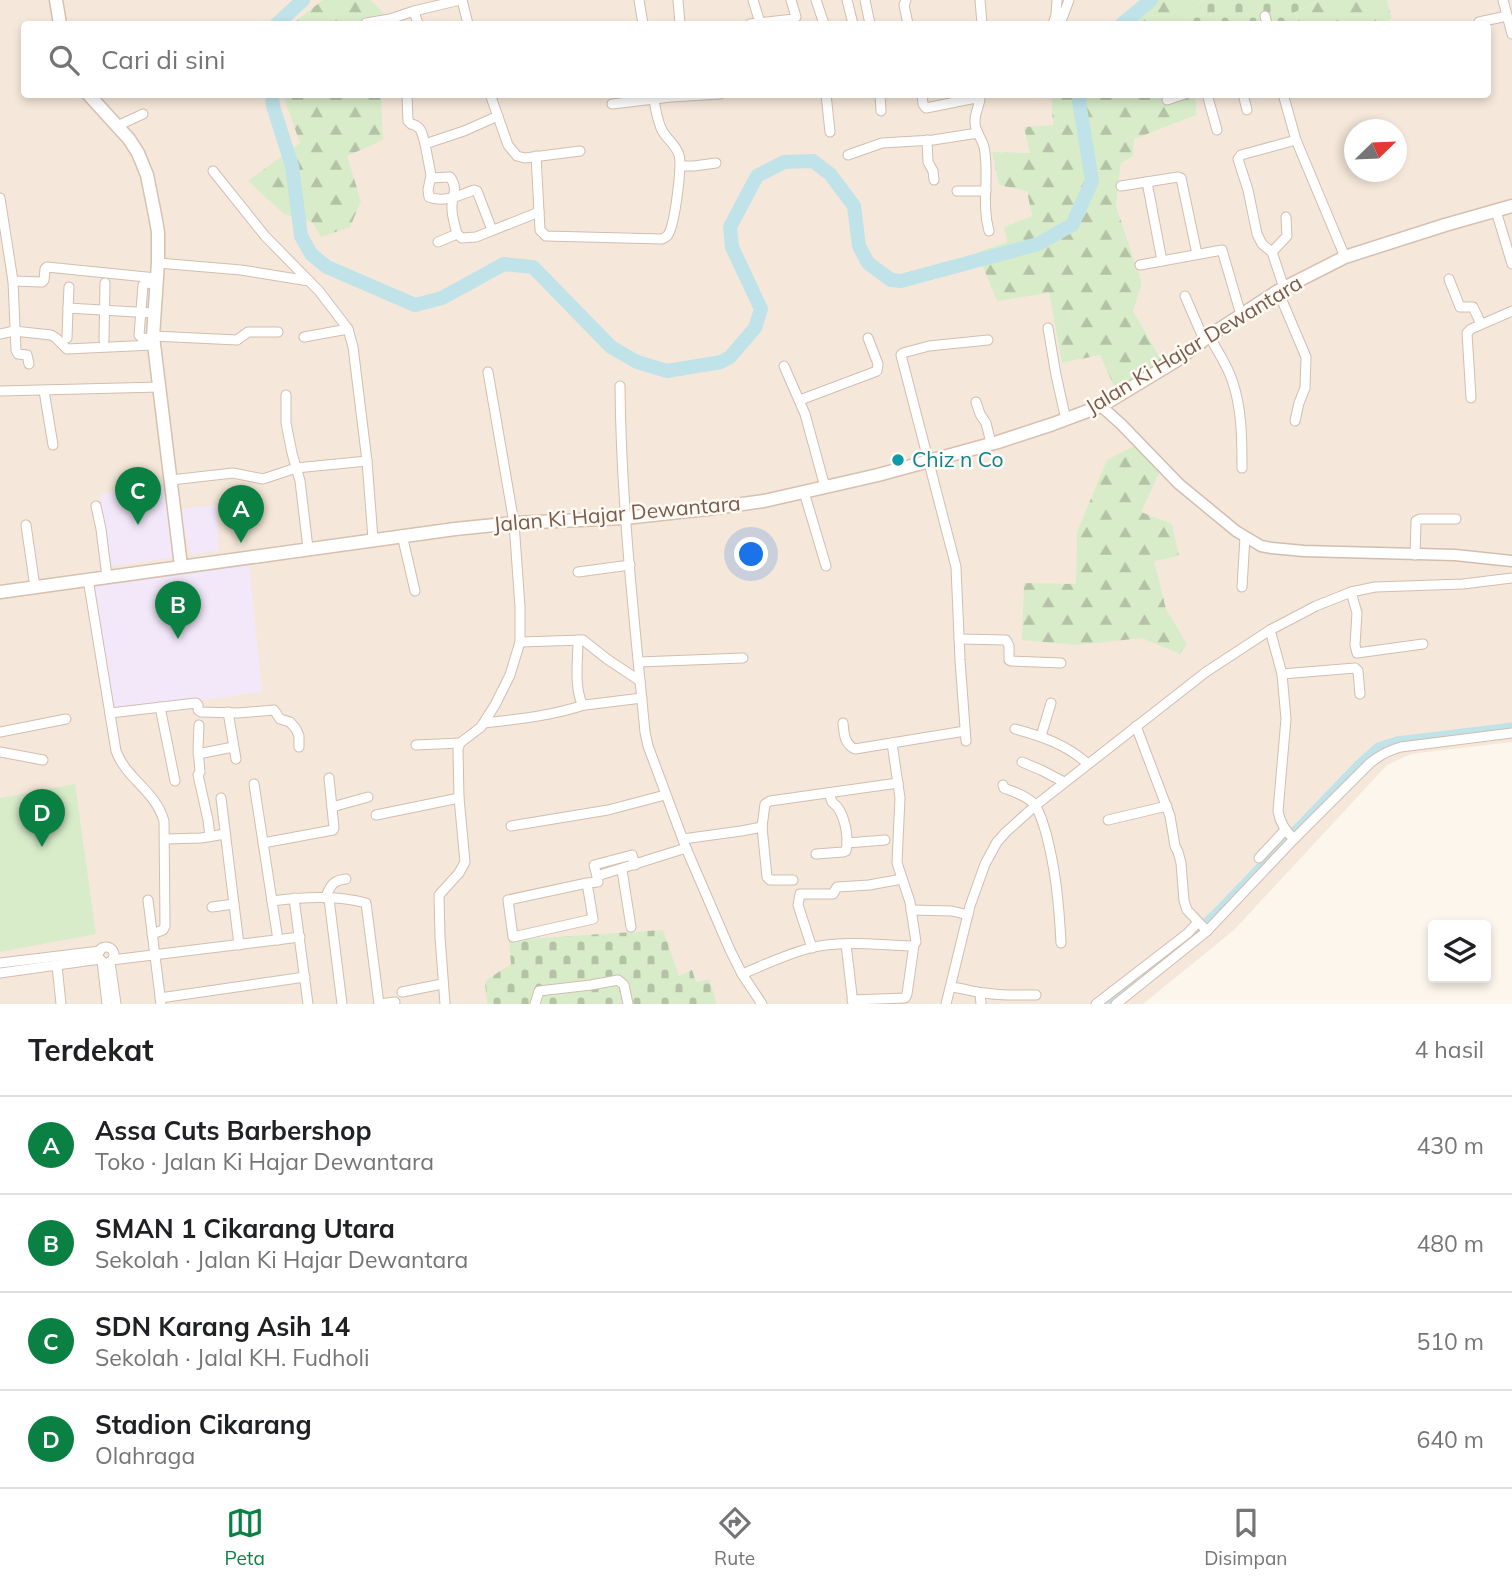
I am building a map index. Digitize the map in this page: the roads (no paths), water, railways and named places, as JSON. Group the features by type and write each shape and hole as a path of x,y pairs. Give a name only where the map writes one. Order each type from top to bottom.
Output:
{"main road":[{"path":"57,0 60,21"},
{"path":"92,98 138,153 147,175 158,232 158,263 148,312 181,566"},
{"name":"Jalan Ki Hajar Dewantara","path":"0,592 402,535 514,523 625,518 707,509 764,501 878,475 991,443 1101,406 1177,360 1281,290 1345,257 1512,206"}],"street":[{"path":"378,21 461,0 467,21"},
{"path":"639,0 642,21"},
{"path":"678,0 680,21"},
{"path":"753,0 755,21"},
{"path":"778,21 796,17 791,0"},
{"path":"816,0 823,21"},
{"path":"847,0 852,21"},
{"path":"865,0 869,21"},
{"path":"906,0 904,5 907,21"},
{"path":"980,0 982,21"},
{"path":"1054,21 1057,0"},
{"path":"1060,21 1069,0"},
{"path":"1503,0 1512,34"},
{"path":"414,11 417,21"},
{"path":"1484,21 1507,16"},
{"path":"407,98 408,121 421,130 425,144 431,178 429,197 434,200 477,191 492,230"},
{"path":"491,98 508,145 513,153 521,158 580,151"},
{"path":"612,104 647,98"},
{"path":"536,156 541,232 546,236 662,239 671,228 681,166 677,150 662,131 653,98"},
{"path":"826,98 830,132"},
{"path":"880,98 881,111"},
{"path":"922,98 926,107 969,98"},
{"path":"979,98 975,122 984,148 985,213 989,231"},
{"path":"1167,100 1173,98"},
{"path":"1209,98 1217,130"},
{"path":"1244,98 1247,110"},
{"path":"1284,98 1296,140 1345,257"},
{"path":"117,125 143,114"},
{"path":"425,144 498,117"},
{"path":"848,155 882,143 927,141 978,133"},
{"path":"1295,421 1305,388 1306,357 1281,290 1272,252 1262,244 1257,234 1238,159 1241,155 1296,140"},
{"path":"927,141 928,165 934,180"},
{"path":"681,166 716,163"},
{"path":"213,171 265,236 310,281 348,329 353,347 367,461 373,539"},
{"path":"431,178 451,178 456,189 452,205 453,215 457,234 462,239 539,212"},
{"path":"1121,186 1181,178 1197,254"},
{"path":"1147,182 1162,261"},
{"path":"957,191 986,191"},
{"path":"0,199 13,281 17,353 27,355 29,364"},
{"path":"1496,211 1512,264"},
{"path":"1272,252 1287,236 1286,217"},
{"path":"438,242 457,234"},
{"path":"1140,265 1222,250 1241,316"},
{"path":"158,263 241,270 310,281"},
{"path":"13,281 41,282 47,267 155,281"},
{"path":"1450,279 1460,307 1473,307 1481,324"},
{"path":"104,340 105,283"},
{"path":"66,338 69,287"},
{"path":"1185,296 1235,389 1241,423 1242,468"},
{"path":"68,308 148,312"},
{"path":"1471,398 1467,333 1471,328 1512,311"},
{"path":"1048,328 1055,375 1066,419"},
{"path":"304,337 348,329"},
{"path":"0,334 14,331 51,335 67,349 153,340 237,340 248,332 278,332"},
{"path":"800,400 877,371 878,364 868,338"},
{"path":"843,723 846,741 852,748 860,749 966,736 956,567 901,355 929,346 988,340"},
{"path":"784,366 811,432 825,487"},
{"path":"416,745 460,743 478,730 510,675 520,642 514,523 488,372"},
{"path":"620,386 625,518 648,746 684,844 730,950 762,1004"},
{"path":"0,391 159,387"},
{"path":"44,391 53,445"},
{"path":"286,395 286,423 303,502 308,548"},
{"path":"976,402 979,414 987,425 991,443"},
{"path":"1101,406 1138,440 1179,484 1245,537 1261,545 1272,548 1455,555 1512,561"},
{"path":"171,480 233,473 263,479 296,468 367,461"},
{"path":"804,492 826,566"},
{"path":"96,506 107,577"},
{"path":"1415,555 1416,521 1456,519"},
{"path":"26,525 35,587"},
{"path":"402,535 415,590"},
{"path":"1242,587 1245,537"},
{"path":"579,572 630,565"},
{"path":"946,1004 968,915 985,864 997,842 1064,782 1206,672 1269,630 1351,592 1375,587 1463,584 1512,578"},
{"path":"88,579 116,751 120,762 152,796 164,821 165,926 163,930 152,934"},
{"path":"1351,592 1357,613 1357,653 1423,644"},
{"path":"1269,630 1282,674 1286,719 1278,811 1289,834"},
{"path":"959,639 1005,640 1008,642 1011,661 1061,663"},
{"path":"578,640 577,678 579,696 584,705"},
{"path":"520,642 585,641 640,681"},
{"path":"639,662 743,658"},
{"path":"1282,674 1356,668 1360,694"},
{"path":"484,723 536,717 584,705 642,698"},
{"path":"110,713 196,703 201,712 276,711 280,719 290,722 296,729 299,747"},
{"path":"1041,736 1051,704"},
{"path":"160,707 175,781"},
{"path":"228,712 236,760"},
{"path":"0,732 66,719"},
{"path":"199,725 198,775 210,836"},
{"path":"1136,726 1167,806 1181,863 1184,901 1187,910 1202,926"},
{"path":"1015,729 1055,742 1088,764"},
{"path":"1259,858 1370,762 1389,750 1512,733"},
{"path":"445,1004 439,895 465,862 459,798 460,743"},
{"path":"846,944 853,1002 905,998 916,937 897,863 900,798 892,743"},
{"path":"198,754 233,747"},
{"path":"0,752 43,760"},
{"path":"1022,762 1064,782"},
{"path":"263,843 333,830 329,778"},
{"path":"793,880 768,880 762,827 766,802 898,783"},
{"path":"254,784 278,940"},
{"path":"1003,785 1036,806 1044,827 1054,864 1061,943"},
{"path":"816,854 846,851 846,830 841,811 832,802 829,793"},
{"path":"511,826 608,810 665,795"},
{"path":"332,807 368,797"},
{"path":"376,815 459,798"},
{"path":"221,799 239,945"},
{"path":"1108,820 1167,806"},
{"path":"597,876 622,870 684,844 762,827"},
{"path":"165,839 225,834"},
{"path":"1096,1004 1115,999 1202,926 1289,834"},
{"path":"847,843 885,840"},
{"path":"587,883 593,919 513,937 508,900 587,883 598,882 594,865 632,855 635,865"},
{"path":"622,870 631,927"},
{"path":"342,1004 327,899 332,883 345,879"},
{"path":"812,948 800,911 799,895 833,894 837,887 902,879"},
{"path":"272,901 294,898 366,903 379,1004 395,1002"},
{"path":"294,898 308,1004"},
{"path":"148,900 161,1001 305,977"},
{"path":"212,907 234,904"},
{"path":"911,910 952,911 968,915"},
{"path":"0,964 155,955 300,937"},
{"path":"742,974 795,952 812,948 846,944 914,945"},
{"path":"0,973 105,959"},
{"path":"105,959 107,1004"},
{"path":"105,959 116,1004"},
{"path":"57,966 61,1004"},
{"path":"535,1004 538,990 618,980 624,985 628,1004"},
{"path":"401,992 442,984"},
{"path":"951,987 1007,996 1036,995"},
{"path":"980,993 981,1004"}],"waterway":[{"path":"280,21 303,0"},
{"path":"1126,21 1151,0"},
{"path":"272,98 292,166 301,236 311,254 327,267 415,305 442,298 504,264 533,267 611,347 637,362 667,371 721,362 730,357 755,328 761,309 732,247 730,227 757,176 784,162 813,161 830,174 854,206 859,246 868,263 891,280 901,281 1038,244 1072,225 1092,181 1080,98"},
{"path":"1106,1004 1186,942 1378,747 1397,741 1512,727"}],"place":[{"name":"Chiz n Co","path":"898,460"},
{"name":"SDN Karang Asih 14","path":"138,525"},
{"name":"Assa Cuts Barbershop","path":"241,543"},
{"name":"SMAN 1 Cikarang Utara","path":"178,639"},
{"name":"Stadion Cikarang","path":"42,847"}]}
